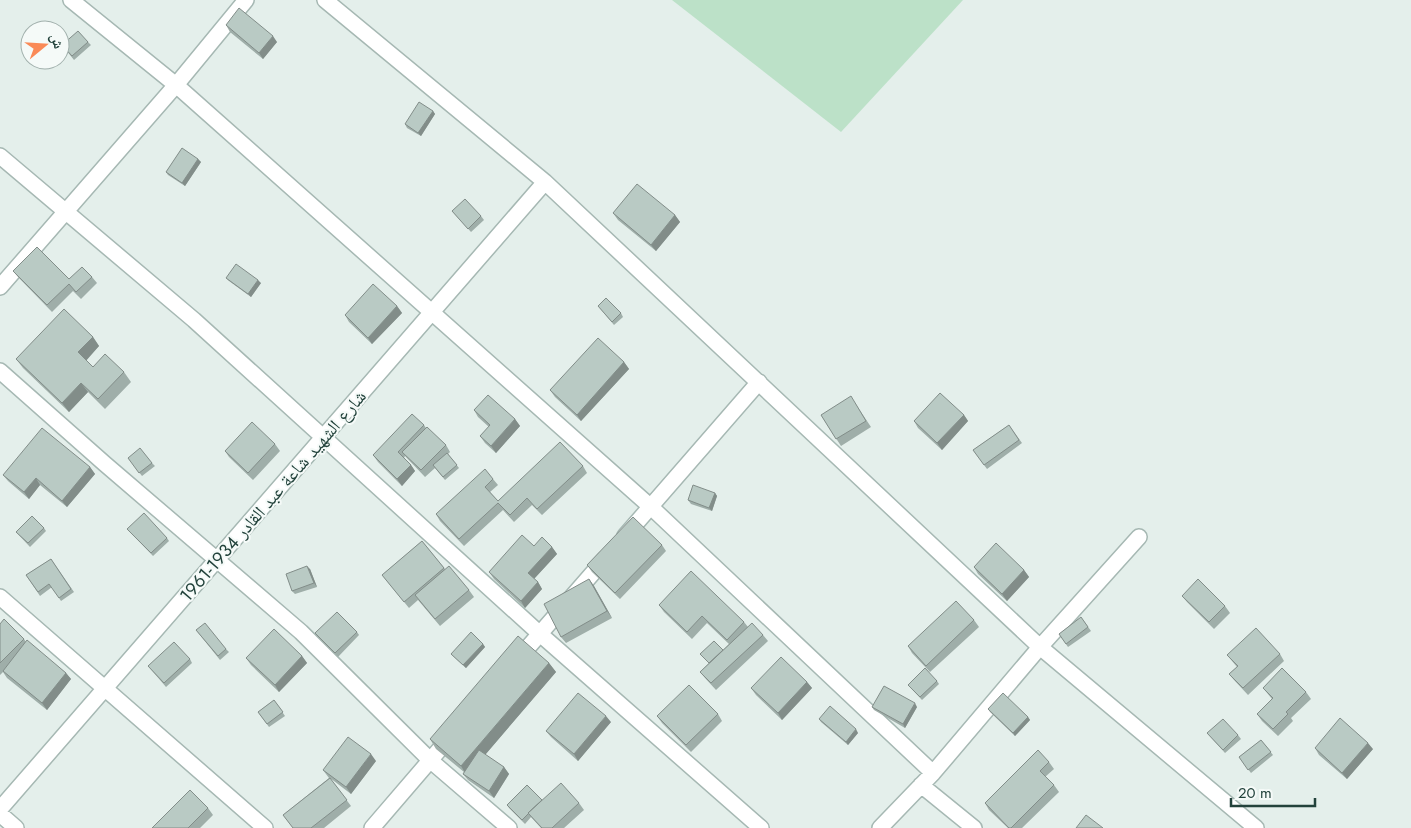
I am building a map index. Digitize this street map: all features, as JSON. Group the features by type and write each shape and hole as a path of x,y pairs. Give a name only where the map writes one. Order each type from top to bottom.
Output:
{"street":[{"path":"72,0 176,85 651,506 933,773"},
{"path":"0,287 176,85 246,0"},
{"path":"325,0 545,182 1040,647 1256,828"},
{"path":"0,156 194,320 540,634 761,828"},
{"name":"شارع الشهيد شاعة عبد القادر 1934-1961","path":"0,810 545,182"},
{"path":"0,371 301,632 430,761 509,828"},
{"path":"508,671 759,382"},
{"path":"880,828 933,773 1040,647 1139,537"},
{"path":"0,597 264,828"},
{"path":"372,828 463,723"},
{"path":"921,786 974,828"},
{"path":"0,814 16,828"}],"green space":[{"path":"672,0 963,0 841,132"}],"building":[{"path":"239,8 273,36 259,53 226,25"},
{"path":"78,31 88,42 72,56 70,54 70,38"},
{"path":"419,102 433,111 418,133 405,124"},
{"path":"182,148 198,159 182,183 166,172"},
{"path":"637,184 675,215 651,245 613,213"},
{"path":"465,199 481,216 468,229 452,211"},
{"path":"37,247 69,279 82,267 92,277 76,292 69,284 47,305 13,271"},
{"path":"236,264 258,280 248,294 226,278"},
{"path":"373,284 397,306 368,338 345,315"},
{"path":"606,298 621,313 612,322 598,306"},
{"path":"64,309 93,337 78,352 93,367 105,354 124,372 98,399 81,383 62,403 16,359"},
{"path":"598,338 624,362 577,415 550,390"},
{"path":"940,393 964,415 937,443 914,421"},
{"path":"488,395 515,419 491,446 480,436 490,425 474,410"},
{"path":"851,396 866,421 836,439 821,415"},
{"path":"412,414 424,425 398,452 411,465 397,479 373,455"},
{"path":"252,422 275,444 248,473 225,451"},
{"path":"1009,425 1019,440 984,465 973,450"},
{"path":"427,427 446,445 421,470 402,452"},
{"path":"42,428 90,467 62,501 36,478 24,492 3,475"},
{"path":"560,442 583,466 537,509 527,498 510,515 498,503 459,539 436,514 485,469 493,479 485,487 498,501"},
{"path":"140,448 152,463 139,473 128,458"},
{"path":"447,453 457,465 443,477 433,465"},
{"path":"693,485 715,493 709,508 688,500"},
{"path":"144,513 167,538 151,553 127,529"},
{"path":"32,516 44,528 28,543 16,532"},
{"path":"633,517 662,545 615,593 587,565"},
{"path":"522,535 534,546 542,537 552,547 528,573 538,582 521,601 489,572"},
{"path":"422,541 444,568 404,602 382,575"},
{"path":"996,543 1024,570 1002,594 974,567"},
{"path":"51,559 71,589 59,598 49,584 38,592 26,575"},
{"path":"307,566 314,583 292,591 286,574"},
{"path":"449,566 469,590 435,619 415,595"},
{"path":"691,571 744,622 727,640 702,616 687,632 659,605"},
{"path":"589,579 607,611 561,637 544,604"},
{"path":"1198,579 1225,606 1209,622 1182,596"},
{"path":"956,601 974,620 926,666 908,646"},
{"path":"337,612 357,632 335,653 315,633"},
{"path":"1081,617 1088,627 1066,644 1059,634"},
{"path":"4,619 24,639 0,663 0,624"},
{"path":"205,623 226,649 218,656 196,630"},
{"path":"752,623 763,635 711,683 700,672"},
{"path":"1256,628 1280,654 1243,688 1229,674 1238,666 1227,655"},
{"path":"274,629 302,656 275,685 246,658"},
{"path":"471,632 483,644 463,665 451,654"},
{"path":"518,636 549,663 461,766 430,739"},
{"path":"27,640 66,673 42,703 3,671"},
{"path":"714,641 723,650 709,663 700,654"},
{"path":"174,642 190,659 164,683 148,666"},
{"path":"781,657 807,682 778,713 751,688"},
{"path":"925,668 937,681 920,697 908,685"},
{"path":"1282,668 1306,692 1286,712 1288,714 1273,729 1257,714 1273,698 1263,688"},
{"path":"689,685 718,714 686,745 657,716"},
{"path":"884,686 915,703 903,724 872,707"},
{"path":"578,693 606,716 574,754 546,731"},
{"path":"1003,693 1028,717 1013,733 988,709"},
{"path":"274,700 283,712 267,724 258,712"},
{"path":"830,706 856,729 846,742 819,719"},
{"path":"1340,718 1368,743 1342,773 1315,748"},
{"path":"1223,719 1238,735 1223,750 1207,733"},
{"path":"348,737 371,754 346,787 323,770"},
{"path":"1261,740 1271,752 1248,770 1239,757"},
{"path":"479,750 504,767 489,791 463,774"},
{"path":"1038,750 1049,762 1040,771 1054,785 1009,828 985,803"},
{"path":"330,778 347,800 311,828 293,828 283,815"},
{"path":"561,783 579,803 552,828 542,828 528,813"},
{"path":"527,785 542,800 522,820 507,805"},
{"path":"190,790 208,808 188,828 152,828"},
{"path":"1086,815 1103,828 1076,828"}]}
